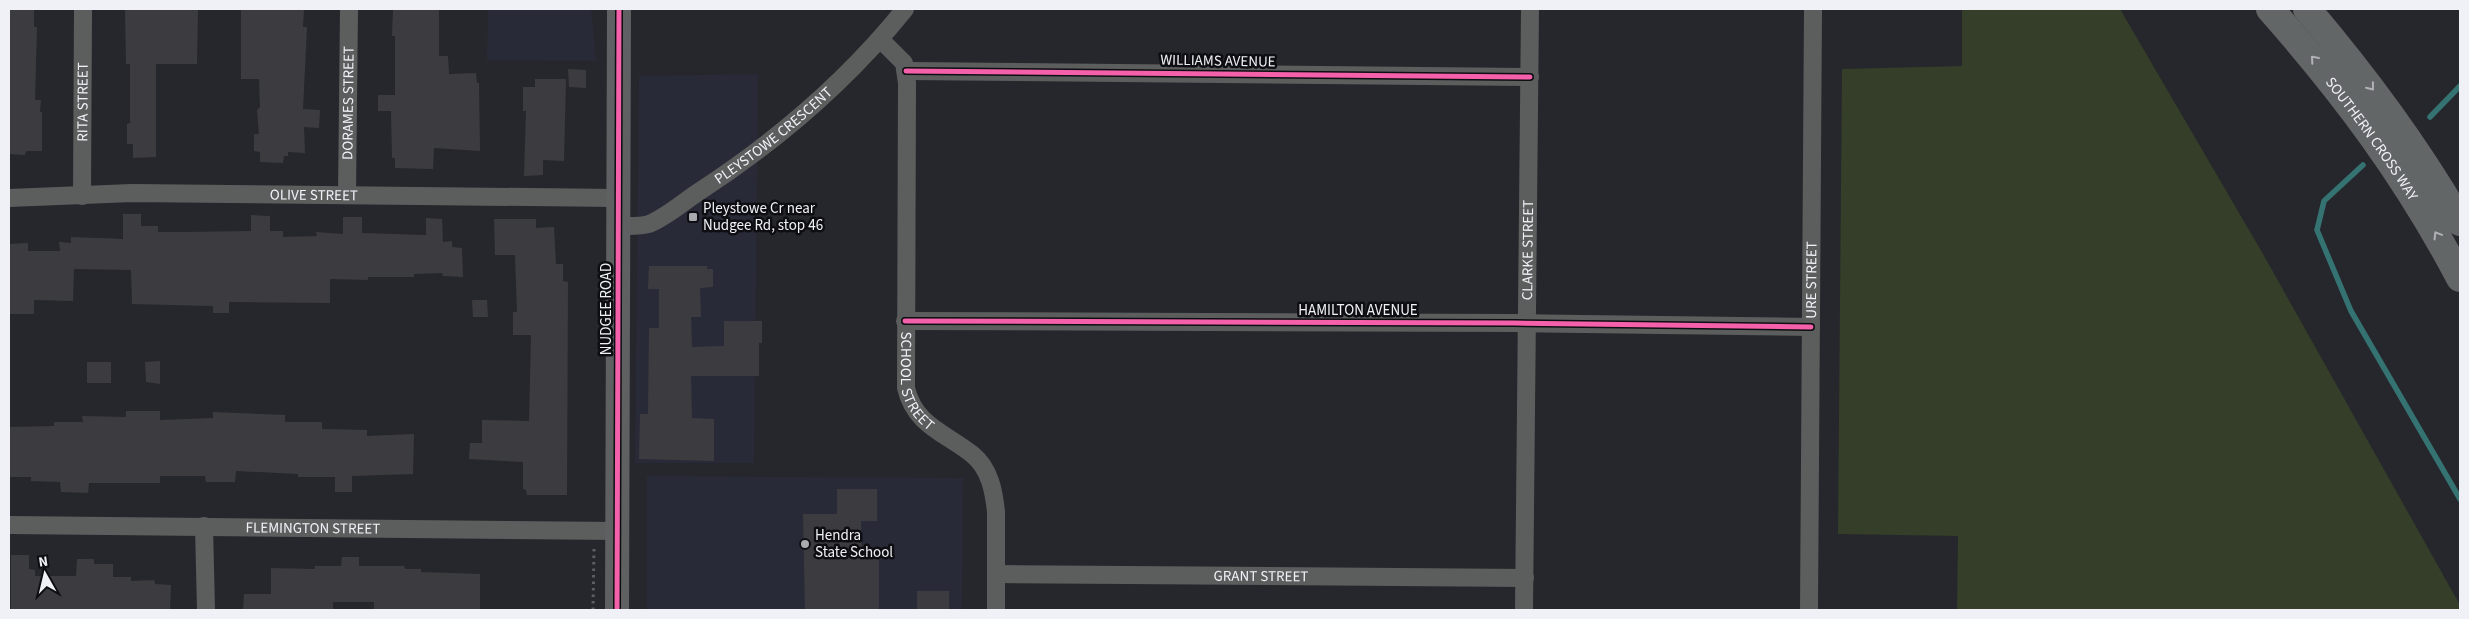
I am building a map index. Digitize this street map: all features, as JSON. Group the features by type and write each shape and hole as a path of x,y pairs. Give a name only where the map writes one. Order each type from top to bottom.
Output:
{"highway":[{"name":"SOUTHERN CROSS WAY","path":"2270,9 2351,104 2413,196 2460,278"},
{"name":"SOUTHERN CROSS WAY","path":"2307,9 2375,91 2437,182 2460,222"}],"main road":[{"name":"NUDGEE ROAD","path":"617,610 619,9"}],"street":[{"name":"RITA STREET","path":"82,196 83,9"},
{"name":"DORAMES STREET","path":"347,195 349,9"},
{"name":"PLEYSTOWE CRESCENT","path":"618,226 648,224 719,179 783,129 845,75 880,39 905,9"},
{"name":"CLARKE STREET","path":"1524,610 1530,9"},
{"name":"URE STREET","path":"1809,610 1813,9"},
{"path":"880,39 896,53 906,71"},
{"name":"WILLIAMS AVENUE","path":"906,71 1530,77"},
{"name":"SCHOOL STREET","path":"906,71 906,382 909,399 914,410 930,428 974,456 990,480 995,496 996,512 996,610"},
{"name":"OLIVE STREET","path":"9,198 132,193 618,198"},
{"name":"HAMILTON AVENUE","path":"905,321 1811,327"},
{"name":"FLEMINGTON STREET","path":"9,525 618,531"},
{"path":"204,526 206,610"},
{"name":"GRANT STREET","path":"996,574 1525,578"}],"path":[{"path":"593,610 594,549"}],"shaded area":[{"path":"488,9 591,9 596,61 487,60"},
{"path":"758,74 754,463 635,463 639,76"},
{"name":"Hendra State School","path":"647,476 963,478 962,610 647,610"}],"green space":[{"path":"1962,9 2120,9 2263,254 2460,605 2460,610 1957,610 1958,536 1838,534 1842,69 1962,66"}],"building":[{"path":"9,9 34,9 34,27 37,27 35,100 41,100 42,151 26,151 25,155 9,154"},
{"path":"125,9 198,9 197,64 156,64 156,157 133,158 133,144 127,144 127,124 130,123 130,64 126,64"},
{"path":"241,9 304,9 303,27 307,27 303,109 320,110 319,128 304,127 305,153 288,152 288,156 284,156 283,163 260,162 260,152 254,151 254,134 259,134 257,110 260,107 259,79 241,79"},
{"path":"393,9 439,9 439,56 448,56 449,74 476,73 477,83 479,83 480,151 434,148 433,169 395,168 395,158 392,158 391,111 378,111 378,95 395,95 395,36 392,36"},
{"path":"568,69 586,70 586,88 569,87"},
{"path":"535,79 566,79 564,161 543,160 543,175 524,176 526,111 523,111 523,87 535,87"},
{"path":"123,214 141,214 141,226 158,226 158,232 251,231 251,215 270,216 270,231 283,231 283,237 317,236 316,232 343,234 343,217 362,217 362,233 426,235 426,218 442,219 443,242 452,241 452,247 462,248 463,277 443,276 442,273 414,274 414,277 368,277 368,280 330,279 330,303 229,302 229,313 213,313 213,306 132,304 131,270 74,269 73,301 34,300 34,314 9,314 9,244 28,243 28,251 60,251 59,242 71,243 71,237 123,239"},
{"path":"494,219 536,219 536,228 554,227 556,264 563,264 563,281 568,282 567,495 527,495 526,490 523,489 523,462 469,459 470,443 482,443 482,420 529,421 531,335 513,335 513,312 517,312 515,255 495,255"},
{"path":"649,266 707,266 707,269 713,269 713,287 700,288 701,317 691,317 692,347 724,346 724,321 762,321 762,343 759,343 759,376 691,376 692,418 714,419 714,461 639,459 640,414 648,414 649,328 659,328 659,289 648,289"},
{"path":"472,300 487,300 488,317 473,317"},
{"path":"160,361 160,384 146,382 145,362"},
{"path":"87,362 111,362 111,383 87,383"},
{"path":"126,411 160,411 160,420 213,418 213,412 285,415 285,422 322,422 322,429 367,430 367,436 414,434 413,474 352,476 352,492 335,492 335,477 298,477 298,474 236,471 235,482 206,482 205,476 160,476 160,483 89,483 88,493 61,492 60,482 31,481 31,477 9,477 9,427 54,426 54,422 83,422 82,416 126,417"},
{"path":"837,489 877,489 877,521 861,521 862,549 879,550 879,610 805,610 803,514 837,514"},
{"path":"11,555 29,555 29,569 35,570 35,576 76,576 77,559 94,559 94,564 113,564 113,577 131,577 131,581 154,580 155,584 171,585 170,610 11,610"},
{"path":"342,557 359,557 359,566 404,566 405,569 421,569 421,572 480,574 480,609 374,610 374,602 333,602 333,610 243,610 244,594 271,594 271,568 315,569 315,566 341,566"},
{"path":"917,591 949,591 949,610 917,610"}],"waterway":[{"path":"2430,117 2460,86"},
{"path":"2363,165 2324,201 2317,230 2351,311 2460,499"}],"cycle path":[{"path":"617,610 619,9"},
{"path":"906,71 1530,77"},
{"path":"905,321 1514,323 1811,327"}],"place":[{"name":"Pleystowe Cr near Nudgee Rd, stop 46","path":"693,217"},
{"name":"Hendra State School","path":"805,544"}]}
